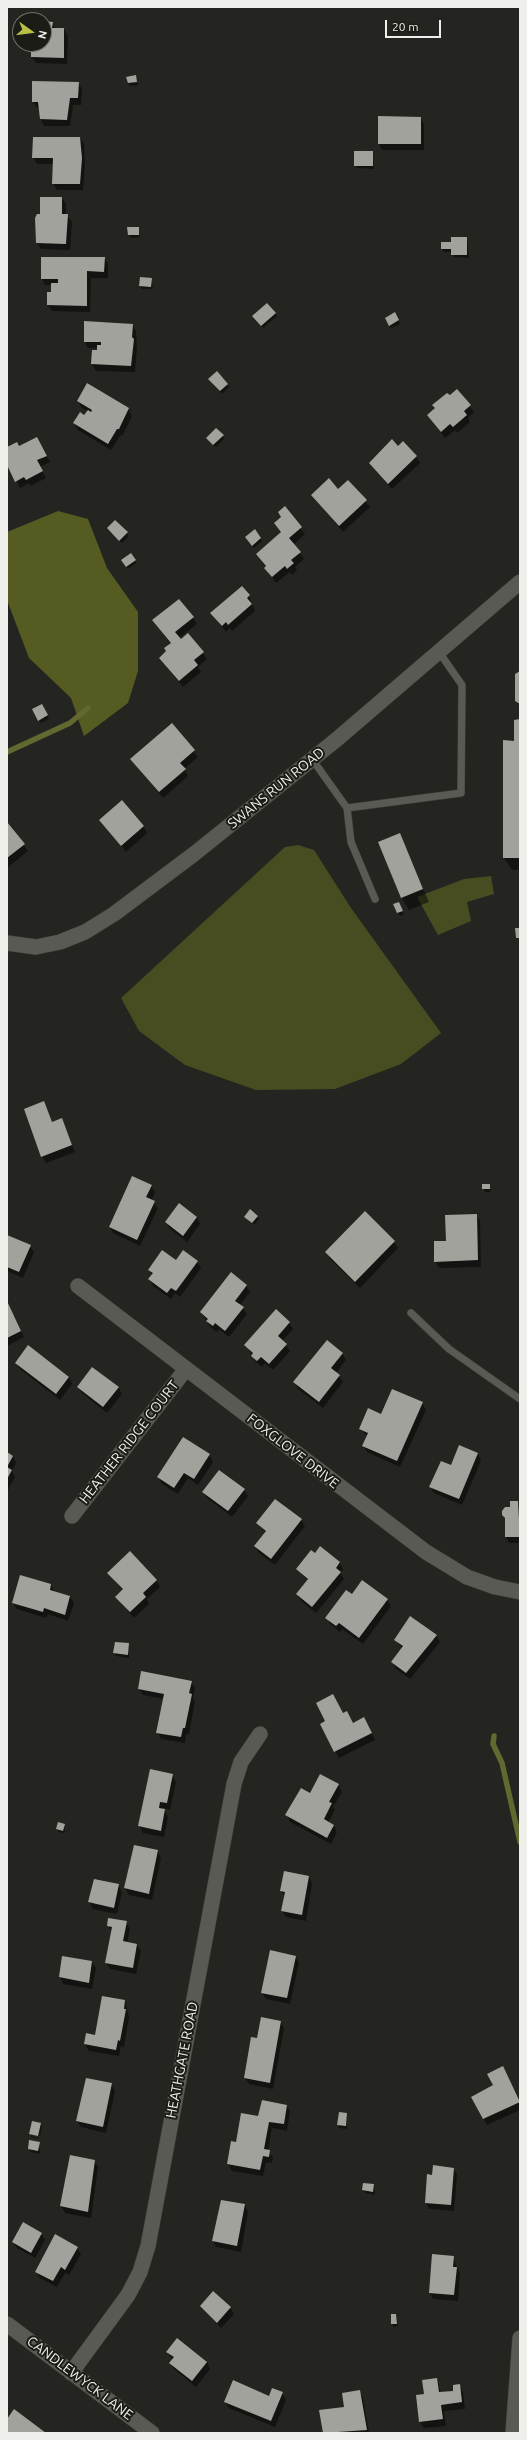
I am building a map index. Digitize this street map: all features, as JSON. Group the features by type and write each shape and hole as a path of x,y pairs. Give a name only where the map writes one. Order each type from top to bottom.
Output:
{"street":[{"name":"SWANS RUN ROAD","path":"7,943 24,947 48,945 91,929 114,914 194,854 312,759 520,582"},
{"name":"FOXGLOVE DRIVE","path":"78,1286 426,1552 467,1577 495,1587 520,1592"},
{"name":"HEATHER RIDGE COURT","path":"72,1516 186,1369"},
{"name":"HEATHGATE ROAD","path":"72,2373 128,2295 140,2272 148,2246 234,1784 241,1762 260,1734"},
{"name":"CANDLEWYCK LANE","path":"7,2324 152,2433"},
{"path":"513,2433 520,2338"}],"lane":[{"path":"347,808 461,793 462,686 438,652"},
{"path":"312,759 347,808 351,842 375,899"},
{"path":"411,1313 449,1349 520,1400"}],"green space":[{"path":"58,511 88,519 107,568 138,612 138,671 128,703 84,736 71,698 29,658 7,600 7,532"},
{"path":"298,845 314,850 351,908 441,1033 401,1064 335,1089 256,1090 185,1065 139,1031 121,998 285,847"},
{"path":"491,876 494,894 467,902 471,921 438,935 417,897 464,879"}],"building":[{"path":"52,28 64,28 64,58 31,57 31,52 52,52"},
{"path":"136,75 137,82 128,83 126,77"},
{"path":"32,81 79,82 78,98 70,98 67,120 40,119 38,102 32,102"},
{"path":"378,116 421,117 421,144 378,144"},
{"path":"33,137 80,137 82,158 80,184 52,184 53,158 32,158"},
{"path":"354,151 373,151 373,166 354,166"},
{"path":"40,197 62,197 62,214 68,214 66,244 36,243 35,218 37,214 40,214"},
{"path":"127,227 139,227 139,235 128,235"},
{"path":"451,237 467,237 467,255 451,255 451,249 441,249 441,242 451,242"},
{"path":"41,257 105,257 104,272 87,271 87,306 47,305 47,292 51,292 51,283 58,283 58,279 41,279"},
{"path":"140,277 152,278 151,287 139,286"},
{"path":"267,303 276,313 261,326 252,316"},
{"path":"395,312 399,320 389,326 385,318"},
{"path":"84,321 133,324 132,337 134,339 131,366 91,364 92,350 97,350 97,345 101,345 101,342 84,342"},
{"path":"217,371 228,384 220,391 208,379"},
{"path":"87,383 129,408 119,429 117,429 108,444 73,423 80,412 84,415 88,410 91,412 92,410 77,401"},
{"path":"457,389 471,405 464,411 467,415 453,427 450,424 441,432 427,415 435,408 432,405 447,393 450,395"},
{"path":"216,428 224,435 213,445 206,438"},
{"path":"37,437 47,456 37,460 43,471 26,480 24,477 15,482 7,465 7,447 17,442 19,446"},
{"path":"392,439 398,446 403,441 417,456 388,484 369,463"},
{"path":"329,478 338,489 348,480 367,500 339,526 311,495"},
{"path":"285,506 302,527 289,538 301,552 291,560 294,563 287,569 285,566 272,577 264,568 266,566 256,554 281,532 274,523 281,517 278,512"},
{"path":"115,520 128,532 119,541 107,528"},
{"path":"255,529 261,538 252,546 245,537"},
{"path":"131,553 136,560 126,567 121,560"},
{"path":"242,586 250,595 247,598 252,604 228,625 226,622 222,626 210,613"},
{"path":"179,599 194,617 175,632 181,639 188,633 204,652 194,660 198,665 179,681 159,658 166,651 164,648 171,643 152,620"},
{"path":"520,671 520,704 515,701 515,674"},
{"path":"42,704 48,715 38,721 32,709"},
{"path":"520,719 520,858 503,858 503,740 514,741 514,720"},
{"path":"172,723 195,750 180,763 186,769 159,792 130,759"},
{"path":"122,800 144,826 121,846 99,820"},
{"path":"7,822 25,844 7,858"},
{"path":"400,833 423,889 401,898 378,842"},
{"path":"399,902 403,911 397,913 393,904"},
{"path":"515,928 520,928 520,938 516,938"},
{"path":"44,1101 52,1122 62,1118 72,1145 41,1157 24,1109"},
{"path":"132,1176 152,1185 146,1197 155,1201 137,1240 109,1227"},
{"path":"482,1184 490,1184 490,1189 482,1189"},
{"path":"179,1203 197,1217 183,1236 165,1222"},
{"path":"250,1209 258,1216 252,1223 244,1217"},
{"path":"365,1211 395,1241 355,1282 325,1252"},
{"path":"477,1214 478,1260 434,1262 434,1241 446,1241 445,1215"},
{"path":"7,1235 31,1245 19,1272 7,1267"},
{"path":"162,1250 176,1260 183,1250 198,1261 176,1291 171,1288 167,1293 148,1279 153,1273 148,1270"},
{"path":"231,1272 247,1285 235,1301 244,1307 225,1331 215,1323 213,1326 206,1321 208,1319 200,1312"},
{"path":"7,1301 21,1331 7,1338"},
{"path":"276,1309 290,1322 278,1336 287,1344 269,1364 261,1357 257,1361 251,1356 253,1353 244,1345"},
{"path":"327,1340 343,1353 331,1368 340,1375 319,1402 293,1382"},
{"path":"28,1345 69,1377 56,1394 15,1363"},
{"path":"92,1367 119,1387 103,1407 77,1387"},
{"path":"392,1389 423,1402 397,1461 362,1446 368,1433 359,1429 368,1408 381,1414"},
{"path":"183,1437 210,1454 194,1479 184,1473 174,1488 157,1477"},
{"path":"459,1445 478,1453 459,1499 429,1487 441,1461 451,1465"},
{"path":"7,1452 13,1456 7,1467"},
{"path":"7,1467 12,1470 7,1479"},
{"path":"219,1470 245,1489 228,1511 202,1492"},
{"path":"275,1499 302,1519 271,1559 254,1546 266,1531 256,1523"},
{"path":"510,1501 518,1501 520,1537 505,1537 505,1518 502,1515 502,1511 505,1507 510,1507"},
{"path":"320,1546 340,1562 336,1568 341,1572 312,1607 296,1594 308,1579 296,1569 311,1550 315,1553"},
{"path":"130,1551 157,1580 143,1593 146,1597 130,1612 115,1597 123,1589 107,1573"},
{"path":"20,1575 51,1584 50,1590 70,1596 65,1615 44,1608 43,1612 12,1603"},
{"path":"362,1580 388,1599 359,1638 339,1623 336,1626 325,1618 346,1590 352,1594"},
{"path":"410,1616 437,1635 406,1673 391,1662 403,1646 394,1640"},
{"path":"115,1642 129,1643 128,1655 113,1653"},
{"path":"141,1671 192,1681 189,1693 192,1694 185,1728 183,1728 181,1737 156,1733 164,1694 138,1689"},
{"path":"333,1694 343,1713 347,1711 353,1723 364,1717 372,1733 334,1752 320,1724 325,1721 316,1703"},
{"path":"150,1769 173,1774 167,1803 160,1802 159,1808 165,1809 161,1831 138,1826"},
{"path":"320,1774 339,1784 329,1802 332,1803 324,1819 334,1825 327,1838 285,1815 301,1788 310,1793"},
{"path":"58,1822 65,1824 63,1831 56,1829"},
{"path":"134,1845 158,1850 149,1894 124,1888"},
{"path":"284,1871 309,1876 302,1915 281,1911 285,1892 280,1891"},
{"path":"94,1879 119,1884 114,1908 88,1902"},
{"path":"108,1918 127,1921 123,1941 137,1944 133,1968 105,1963 112,1927 107,1926"},
{"path":"270,1950 296,1956 287,1998 261,1993"},
{"path":"62,1956 92,1961 89,1983 59,1977"},
{"path":"102,1996 125,2000 124,2009 126,2009 120,2041 118,2040 116,2050 84,2044 86,2033 95,2035"},
{"path":"261,2017 281,2021 270,2083 244,2078 251,2037 257,2038"},
{"path":"503,2066 520,2102 483,2119 471,2097 493,2085 487,2074"},
{"path":"86,2078 112,2083 103,2127 76,2121"},
{"path":"262,2100 287,2105 284,2124 269,2122 264,2149 270,2150 269,2157 263,2156 260,2170 227,2164 231,2141 236,2142 241,2113 258,2116"},
{"path":"339,2112 347,2113 346,2126 337,2125"},
{"path":"32,2121 41,2123 38,2136 29,2134"},
{"path":"29,2140 40,2142 38,2151 28,2149"},
{"path":"70,2155 95,2160 88,2212 60,2206"},
{"path":"433,2165 454,2168 451,2205 425,2203 427,2174 432,2175"},
{"path":"363,2183 374,2184 373,2192 362,2190"},
{"path":"221,2200 245,2204 237,2246 212,2241"},
{"path":"23,2222 42,2233 31,2253 12,2242"},
{"path":"55,2234 78,2247 65,2270 61,2267 53,2281 35,2272"},
{"path":"432,2254 454,2256 453,2267 457,2267 454,2295 429,2293"},
{"path":"213,2291 231,2307 217,2323 200,2306"},
{"path":"391,2314 396,2314 397,2324 391,2324"},
{"path":"177,2338 207,2362 192,2381 169,2363 174,2357 166,2352"},
{"path":"437,2378 439,2392 453,2391 453,2385 460,2384 462,2402 441,2405 443,2419 419,2422 416,2395 424,2394 422,2380"},
{"path":"233,2380 269,2396 272,2388 283,2392 271,2421 224,2402"},
{"path":"360,2390 367,2430 323,2433 319,2410 344,2407 342,2393"},
{"path":"14,2409 46,2433 7,2433 7,2419"}],"waterway":[{"path":"7,752 70,723 88,708"},
{"path":"494,1736 493,1744 502,1763 520,1842"}]}
